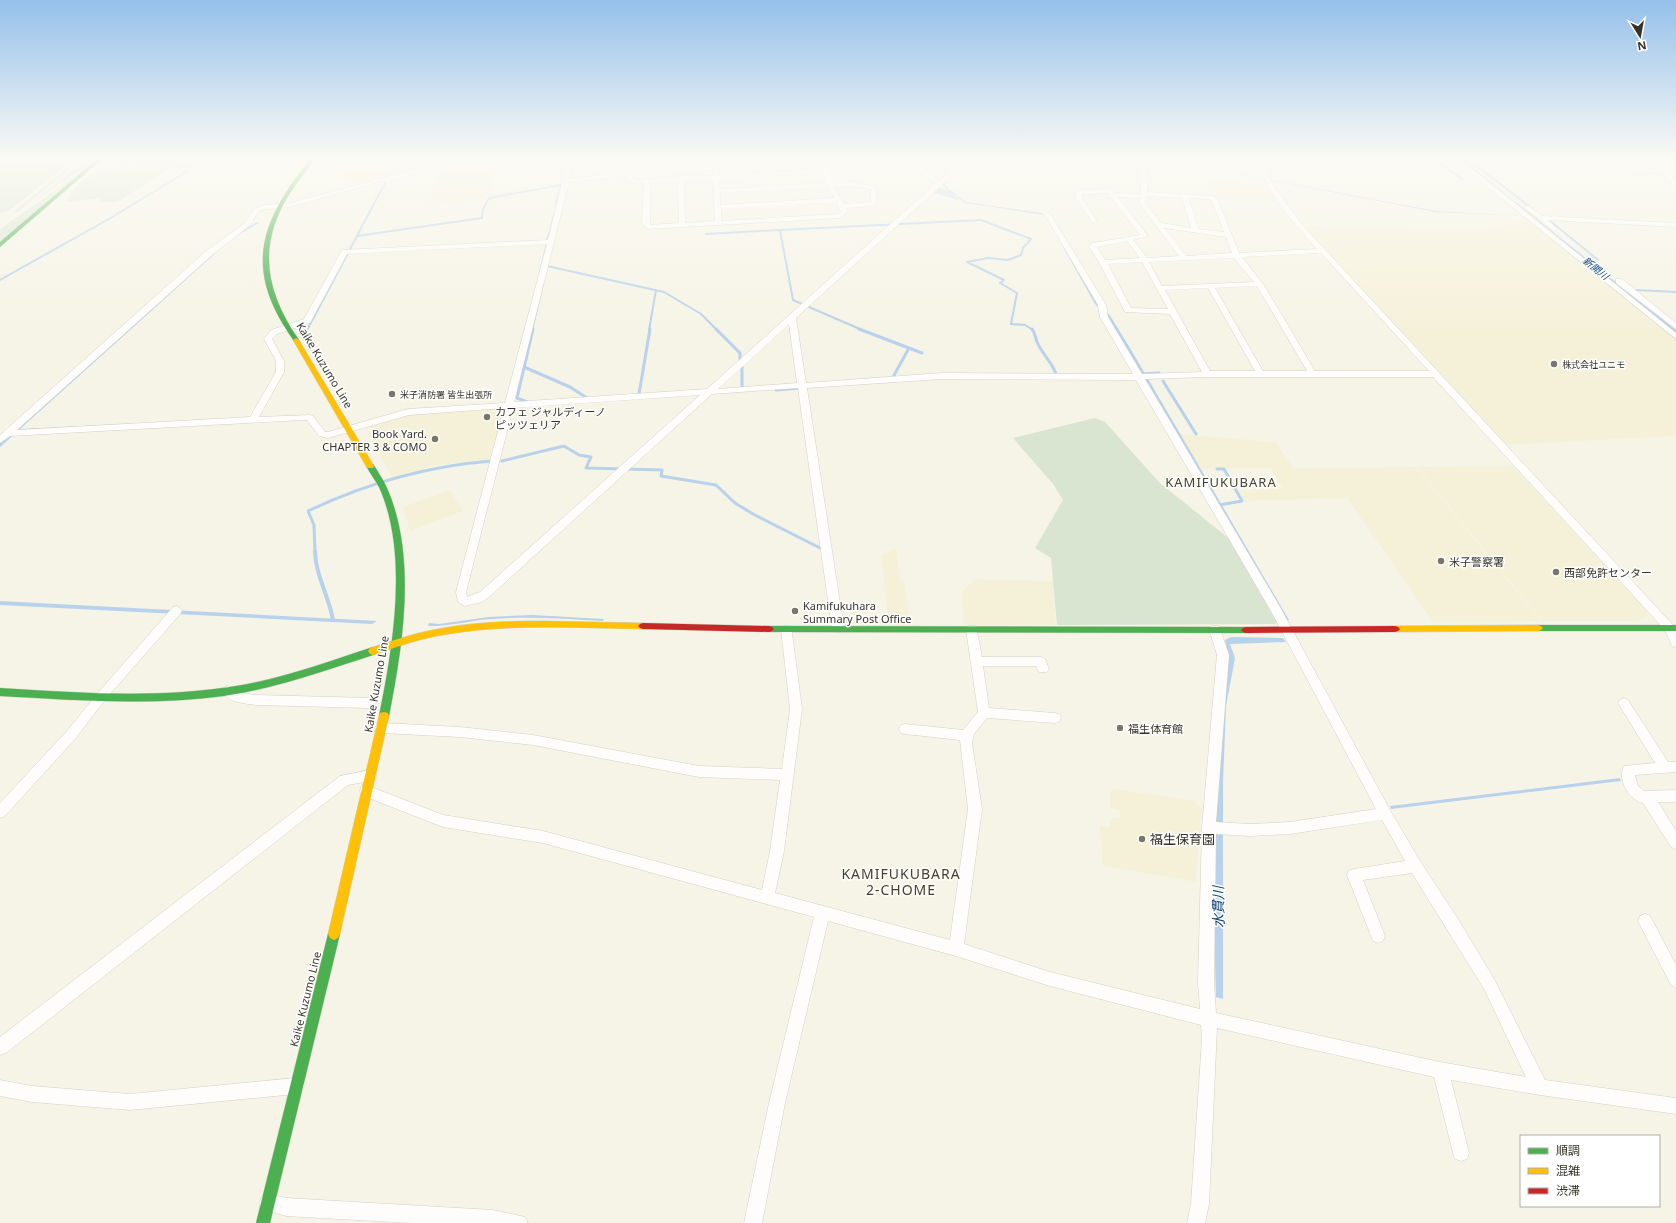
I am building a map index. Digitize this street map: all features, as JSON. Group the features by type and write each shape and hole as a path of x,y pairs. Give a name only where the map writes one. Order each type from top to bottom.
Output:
{"main road":[{"path":"0,245 34,216"},
{"name":"Kaike Kuzumo Line","path":"263,1223 346,886 381,728 398,644 400,572 398,546 391,511 384,489 272,298 264,272 263,250 268,228 273,216"},
{"path":"0,692 158,698 205,695 254,687 312,673 422,636 454,630 524,624 787,629 972,630 1672,628"}],"street":[{"path":"0,440 208,254 248,224 253,216"},
{"path":"557,216 510,406 461,592 462,599 465,602 473,601 484,595 904,216"},
{"path":"646,216 646,226 652,227 839,216"},
{"path":"682,216 682,225"},
{"path":"718,216 718,223"},
{"path":"1049,216 1276,610 1385,814 1415,866 1453,924 1489,984 1540,1087"},
{"path":"1091,216 1094,221"},
{"path":"1130,216 1145,236 1094,245 1093,247 1103,262 1128,310 1172,312"},
{"path":"1152,216 1183,257"},
{"path":"1191,216 1196,230"},
{"path":"1221,216 1236,255 1259,284 1312,373"},
{"path":"1292,216 1672,628 1676,643"},
{"path":"1533,216 1676,327"},
{"path":"1533,216 1676,337"},
{"path":"1537,219 1676,225"},
{"path":"1159,225 1228,235"},
{"path":"1129,240 1144,259 1207,374"},
{"path":"252,421 280,372 280,361 268,339 274,332 303,323 310,316 345,252 550,242"},
{"path":"1103,262 1324,251"},
{"path":"1159,288 1259,284"},
{"path":"1210,286 1260,373"},
{"path":"792,317 838,629"},
{"path":"8,433 308,417 322,434 325,435 408,412 942,376 1141,376 1260,373 1436,374"},
{"path":"0,812 71,736 101,697 173,614"},
{"path":"767,899 788,775 796,709 787,629"},
{"path":"1196,1223 1200,1204 1210,1039 1210,1019 1206,982 1209,828 1223,655 1215,629"},
{"path":"956,949 975,809 966,743 968,732 984,713 972,630"},
{"path":"976,661 1041,662 1043,669"},
{"path":"228,691 239,698 256,700 370,703"},
{"path":"1624,703 1671,767"},
{"path":"984,713 1055,718"},
{"path":"381,728 460,732 533,740 647,760 662,765 717,772 788,775"},
{"path":"905,729 967,736"},
{"path":"1671,767 1628,770 1632,789 1642,797 1676,796"},
{"path":"0,1047 345,780 370,776"},
{"path":"366,791 443,821 543,837 822,914 956,949 1050,979 1210,1019 1440,1070 1540,1087 1676,1106"},
{"path":"1647,797 1676,843"},
{"path":"1209,828 1250,830 1290,828 1385,814"},
{"path":"1378,936 1354,875 1415,866"},
{"path":"753,1223 778,1095 822,914"},
{"path":"1646,921 1676,980"},
{"path":"1440,1070 1461,1153"},
{"path":"0,1088 32,1094 130,1102 296,1086"},
{"path":"268,1202 286,1207 493,1219 519,1223"}],"shaded area":[{"name":"株式会社ユニモ","path":"1530,221 1676,340 1676,436 1506,445 1304,226 1475,229"},
{"name":"Book Yard. CHAPTER 3 & COMO","path":"496,409 503,414 493,460 438,465 392,477 368,435 373,423 407,415"},
{"name":"米子警察署","path":"1179,434 1276,442 1293,468 1416,467 1541,621 1433,622 1347,498 1243,501 1237,490 1283,489 1270,468 1200,469"},
{"name":"西部免許センター","path":"1513,466 1644,608 1648,616 1637,621 1542,621 1417,467"},
{"path":"450,490 463,511 410,531 403,507"},
{"path":"896,549 900,580 904,580 910,624 889,625 881,555"},
{"path":"976,579 1053,581 1056,625 963,625 962,591"},
{"path":"1115,789 1195,801 1202,808 1196,882 1103,866 1100,825 1110,827 1110,820 1115,817 1120,818 1120,810 1114,809 1110,806 1110,793"}],"green space":[{"path":"18,216 30,216 0,242 0,229"},
{"path":"1095,418 1105,422 1160,483 1232,541 1277,622 1275,624 1057,625 1051,558 1035,548 1063,500 1053,484 1013,438"}],"water":[{"path":"1052,216 1066,239 1066,247 1098,304 1109,314 1130,348 1289,620 1284,621 1142,379 1067,374 1141,374 1105,314 1095,304 1063,247 1063,239"},
{"name":"新開川","path":"1529,216 1533,216 1676,330 1676,335"},
{"path":"257,222 259,223 234,237 219,250 20,429 249,418 18,431 0,447 0,443 212,253 244,229"},
{"path":"0,601 377,621 372,624 0,605"},
{"path":"532,615 604,619 603,621 548,618 506,618 428,626 429,623 439,624 489,617"},
{"name":"水貫川","path":"1231,637 1283,638 1286,642 1230,644 1235,658 1226,706 1223,782 1223,999 1216,997 1214,911 1217,782 1228,653 1225,640"},
{"path":"1620,778 1621,781 1391,809 1390,806"}],"waterway":[{"path":"0,280 114,216"},
{"path":"349,251 367,216"},
{"path":"357,236 482,218 482,216"},
{"path":"547,241 554,216"},
{"path":"780,230 981,220 1031,239 1023,248 1021,255 1008,260 988,258 967,262 1004,280 1000,283 1017,293 1011,324 1025,325 1032,330"},
{"name":"新開川","path":"1549,220 1598,260"},
{"path":"706,234 780,230"},
{"path":"780,230 793,300 862,330"},
{"path":"539,276 547,243"},
{"path":"307,330 348,253"},
{"path":"547,266 656,290"},
{"path":"532,330 543,284"},
{"path":"649,330 656,290"},
{"path":"656,290 664,292 701,314 740,353 740,359"},
{"path":"1636,290 1676,292"},
{"path":"524,367 533,329"},
{"path":"637,395 639,394 650,329"},
{"path":"859,329 909,348"},
{"path":"1032,330 1040,348 1056,374"},
{"path":"893,377 909,348"},
{"path":"909,348 922,353"},
{"path":"742,366 742,387"},
{"path":"524,367 570,387 587,398"},
{"path":"524,367 517,398 527,402"},
{"path":"1142,374 1159,373"},
{"path":"1163,381 1196,434"},
{"path":"776,390 801,388"},
{"path":"502,461 564,446 579,455 591,457 586,468 662,470 661,476 716,485 735,503 753,514 822,549"},
{"path":"315,553 314,525 308,511 352,492 397,477 444,467 492,461"},
{"path":"1217,469 1224,469 1242,501 1219,505"},
{"path":"315,552 320,578 329,603 333,620"}],"traffic: fast":[{"path":"0,245 34,216"},
{"path":"276,216 270,228 266,247 265,266 269,287 277,309 296,340"},
{"path":"370,466 383,487 392,516 398,544 400,573 398,632 384,716"},
{"path":"1538,628 1676,628"},
{"path":"769,629 1246,630"},
{"path":"0,692 112,697 168,697 224,692 281,680 373,651"},
{"path":"263,1223 334,934"}],"traffic: slow":[{"path":"296,340 370,466"},
{"path":"373,651 427,635 495,625 544,624 643,626"},
{"path":"1395,629 1538,628"},
{"path":"334,934 384,716"}],"traffic: jam":[{"path":"643,626 769,629"},
{"path":"1246,630 1395,629"}],"place":[{"name":"株式会社ユニモ","path":"1554,364"},
{"name":"米子消防署 皆生出張所","path":"392,394"},
{"name":"カフェ ジャルディーノ ピッツェリア","path":"487,417"},
{"name":"Book Yard. CHAPTER 3 & COMO","path":"435,439"},
{"name":"米子警察署","path":"1441,561"},
{"name":"西部免許センター","path":"1556,572"},
{"name":"Kamifukuhara Summary Post Office","path":"795,611"},
{"name":"福生体育館","path":"1120,728"},
{"name":"福生保育園","path":"1142,839"}],"district":[{"name":"KAMIFUKUBARA","path":"1221,482"},
{"name":"KAMIFUKUBARA 2-CHOME","path":"901,882"}]}
